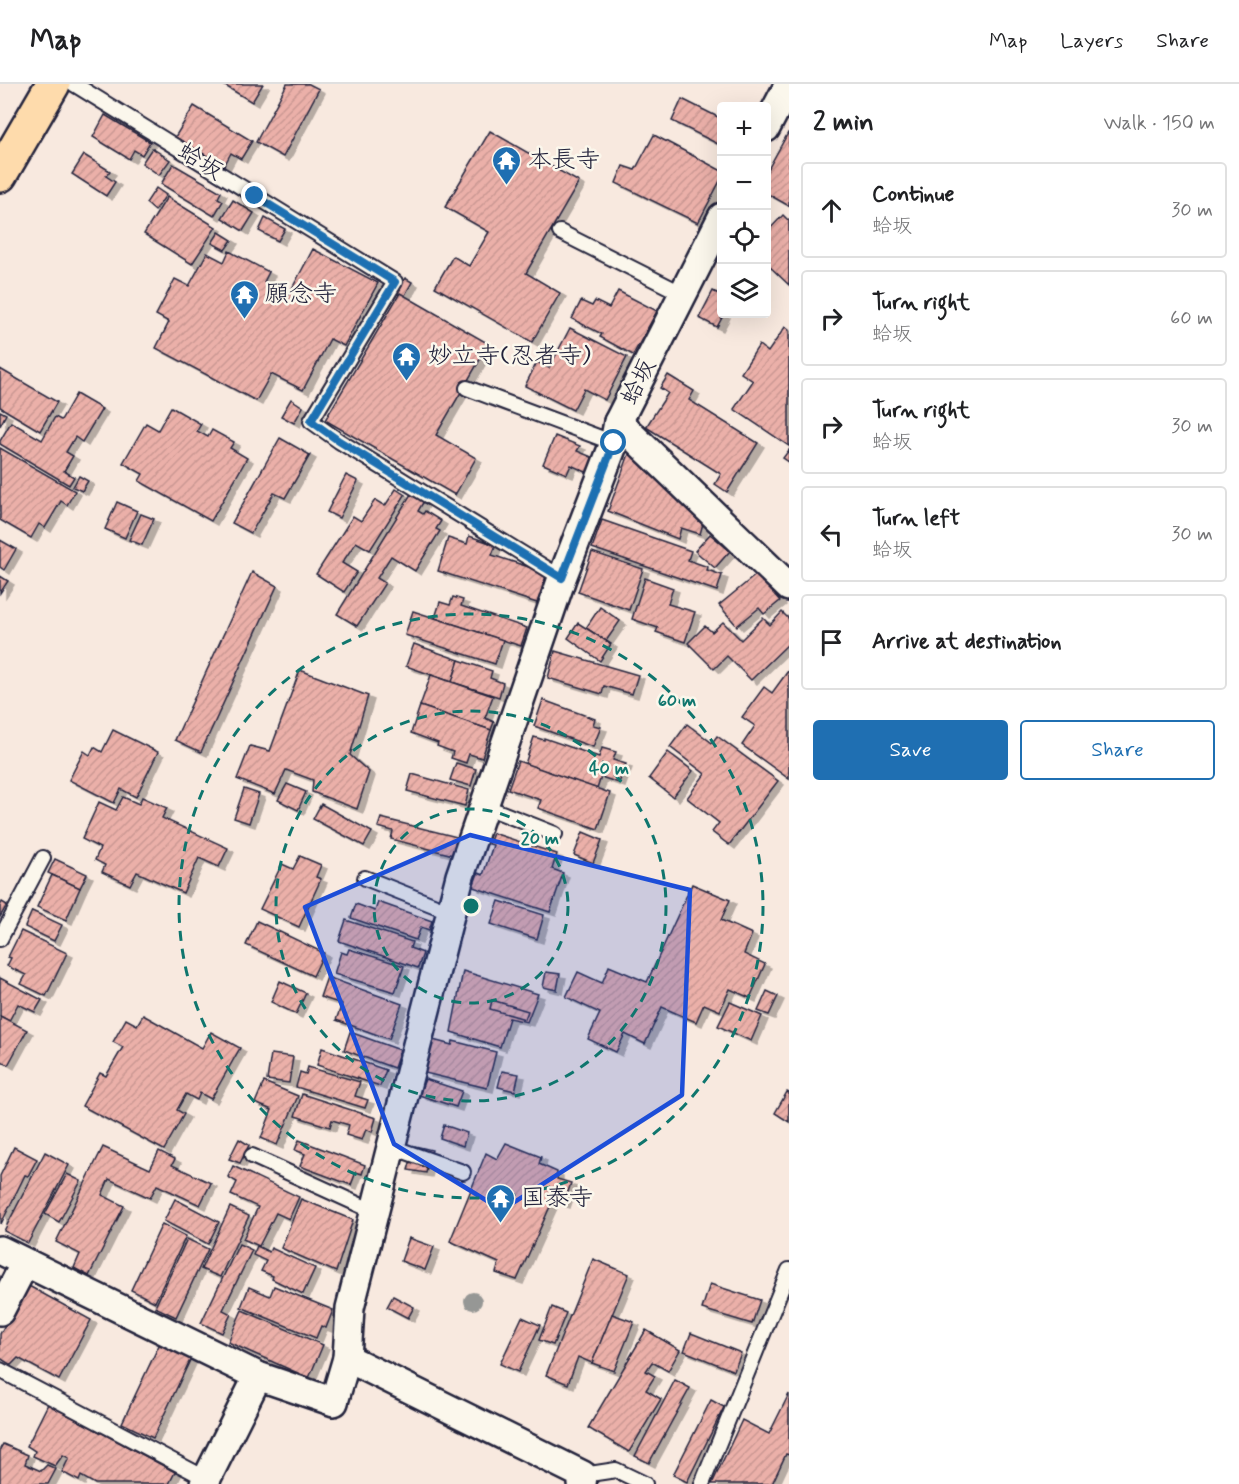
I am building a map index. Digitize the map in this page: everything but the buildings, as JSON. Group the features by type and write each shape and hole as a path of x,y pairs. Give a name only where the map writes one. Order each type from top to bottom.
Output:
{"highway":[{"path":"0,175 53,84"}],"street":[{"path":"771,118 789,84"},
{"name":"蛤坂","path":"562,578 616,433 717,227"},
{"path":"616,433 789,587"},
{"path":"0,1250 258,1376 334,1402 347,1358 350,1308 460,876 562,578"},
{"path":"0,1311 25,1263"},
{"path":"347,1358 583,1479"},
{"path":"206,1482 258,1376"}],"lane":[{"name":"蛤坂","path":"74,84 395,282 311,421 339,441 562,578"},
{"path":"560,232 683,294"},
{"path":"467,388 616,433"},
{"path":"484,806 555,834"},
{"path":"0,939 43,858"},
{"path":"365,878 451,912"},
{"path":"392,1147 462,1172"},
{"path":"252,1156 375,1212"},
{"path":"702,1484 789,1270"},
{"path":"0,1370 206,1482"},
{"path":"583,1479 616,1470 645,1484"}],"highlighted area":[{"path":"470,835 690,890 682,1095 502,1210 394,1144 305,907"}],"place":[{"name":"本長寺","path":"507,186"},
{"name":"願念寺","path":"244,320"},
{"name":"妙立寺(忍者寺)","path":"407,382"},
{"name":"国泰寺","path":"500,1224"}],"route":[{"path":"255,196 395,282 311,421 339,441 562,578 614,443"}]}
